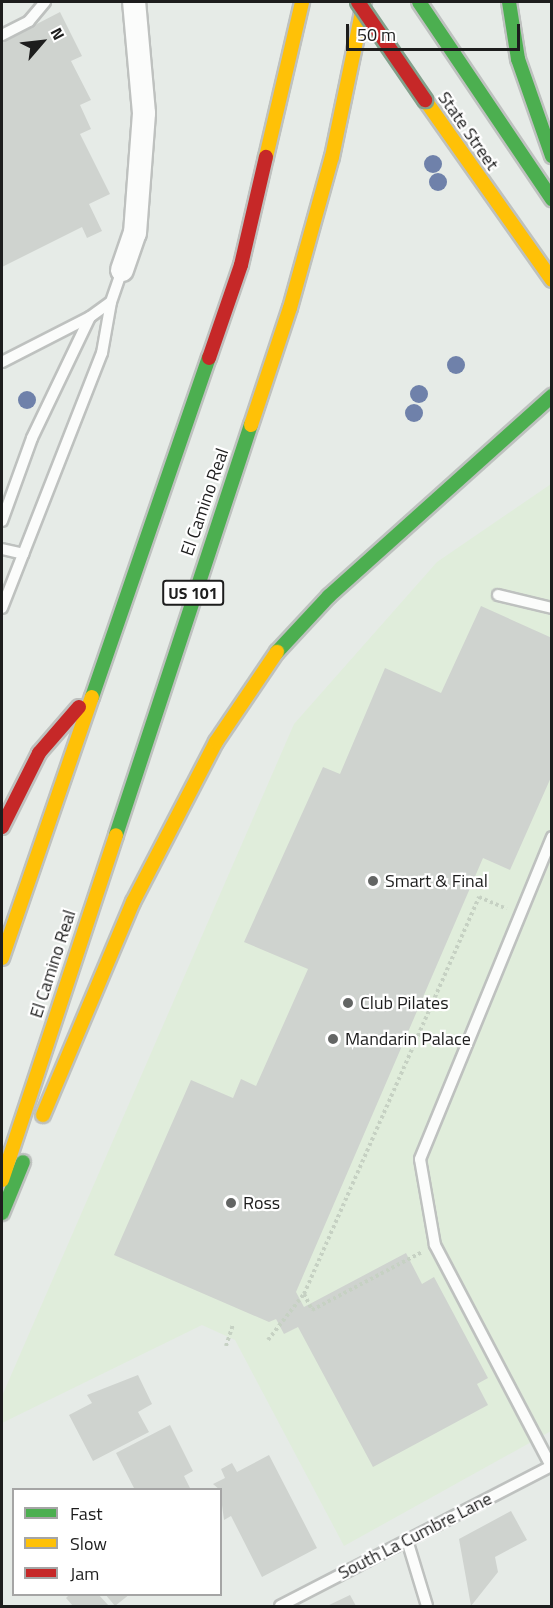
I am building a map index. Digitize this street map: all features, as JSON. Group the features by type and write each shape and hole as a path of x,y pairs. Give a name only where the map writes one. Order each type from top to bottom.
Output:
{"main road":[{"path":"2,957 90,694 241,265 302,2"},
{"name":"State Street","path":"358,2 552,280"},
{"name":"El Camino Real","path":"2,1180 290,308 332,157 364,2"},
{"name":"State Street","path":"419,2 552,199"},
{"path":"509,2 518,59 552,156"},
{"path":"38,1127 133,902 216,742 248,690 286,640 329,596 552,396"},
{"path":"2,826 39,753 90,694"},
{"path":"2,1213 29,1149"}],"street":[{"path":"122,270 135,233 144,112 134,2"}],"lane":[{"path":"2,35 29,21 45,2"},
{"path":"2,608 102,352 111,302 122,270"},
{"path":"2,362 90,317 111,302"},
{"path":"2,521 32,438 90,317"},
{"path":"2,549 23,554"},
{"path":"498,595 552,608"},
{"path":"550,1466 435,1245 420,1159 552,837"},
{"name":"South La Cumbre Lane","path":"280,1606 550,1466"},
{"path":"407,1540 427,1606"}],"path":[{"path":"268,1340 304,1294 479,897 520,914"},
{"path":"304,1294 312,1310 435,1245"},
{"path":"226,1346 233,1325"}],"shaded area":[{"path":"551,484 551,1431 344,1546 235,1340 202,1325 2,1423 2,1396 294,724 437,562"}],"building":[{"path":"60,12 82,56 71,61 91,100 80,105 91,129 80,134 110,194 89,204 102,231 87,238 82,227 2,267 2,42"},
{"path":"481,606 552,638 552,775 510,870 483,858 296,1292 304,1307 406,1253 422,1284 434,1277 488,1378 477,1384 488,1405 373,1467 298,1327 284,1334 276,1319 269,1322 114,1255 191,1080 233,1098 241,1079 256,1086 308,969 244,942 323,767 340,774 385,668 441,693"},
{"path":"138,1375 152,1404 138,1412 149,1432 93,1461 69,1415 92,1403 87,1395"},
{"path":"170,1425 193,1471 184,1476 190,1488 134,1488 116,1453"},
{"path":"269,1455 317,1548 262,1577 231,1516 224,1520 222,1488 213,1484 225,1478 221,1469 232,1463 237,1472"},
{"path":"511,1511 527,1540 495,1557 498,1572 471,1606 459,1539"},
{"path":"350,1595 356,1606 327,1606"},
{"path":"68,1596 100,1596 109,1606 73,1606 66,1598"},
{"path":"107,1596 128,1596 115,1606"}],"traffic: fast":[{"path":"419,2 552,199"},
{"path":"509,2 518,59 552,156"},
{"path":"92,697 209,358"},
{"path":"277,652 329,596 552,396"},
{"path":"116,835 251,425"},
{"path":"2,1213 23,1162"}],"traffic: slow":[{"path":"266,157 302,2"},
{"path":"251,425 290,308 332,157 364,2"},
{"path":"425,100 552,280"},
{"path":"43,1115 133,902 216,742 277,652"},
{"path":"2,958 92,697"},
{"path":"2,1180 116,835"}],"traffic: jam":[{"path":"358,2 425,100"},
{"path":"209,358 241,265 266,157"},
{"path":"2,827 39,753 79,707"}],"place":[{"name":"Smart & Final","path":"373,881"},
{"name":"Club Pilates","path":"348,1003"},
{"name":"Mandarin Palace","path":"333,1039"},
{"name":"Ross","path":"231,1203"}]}
